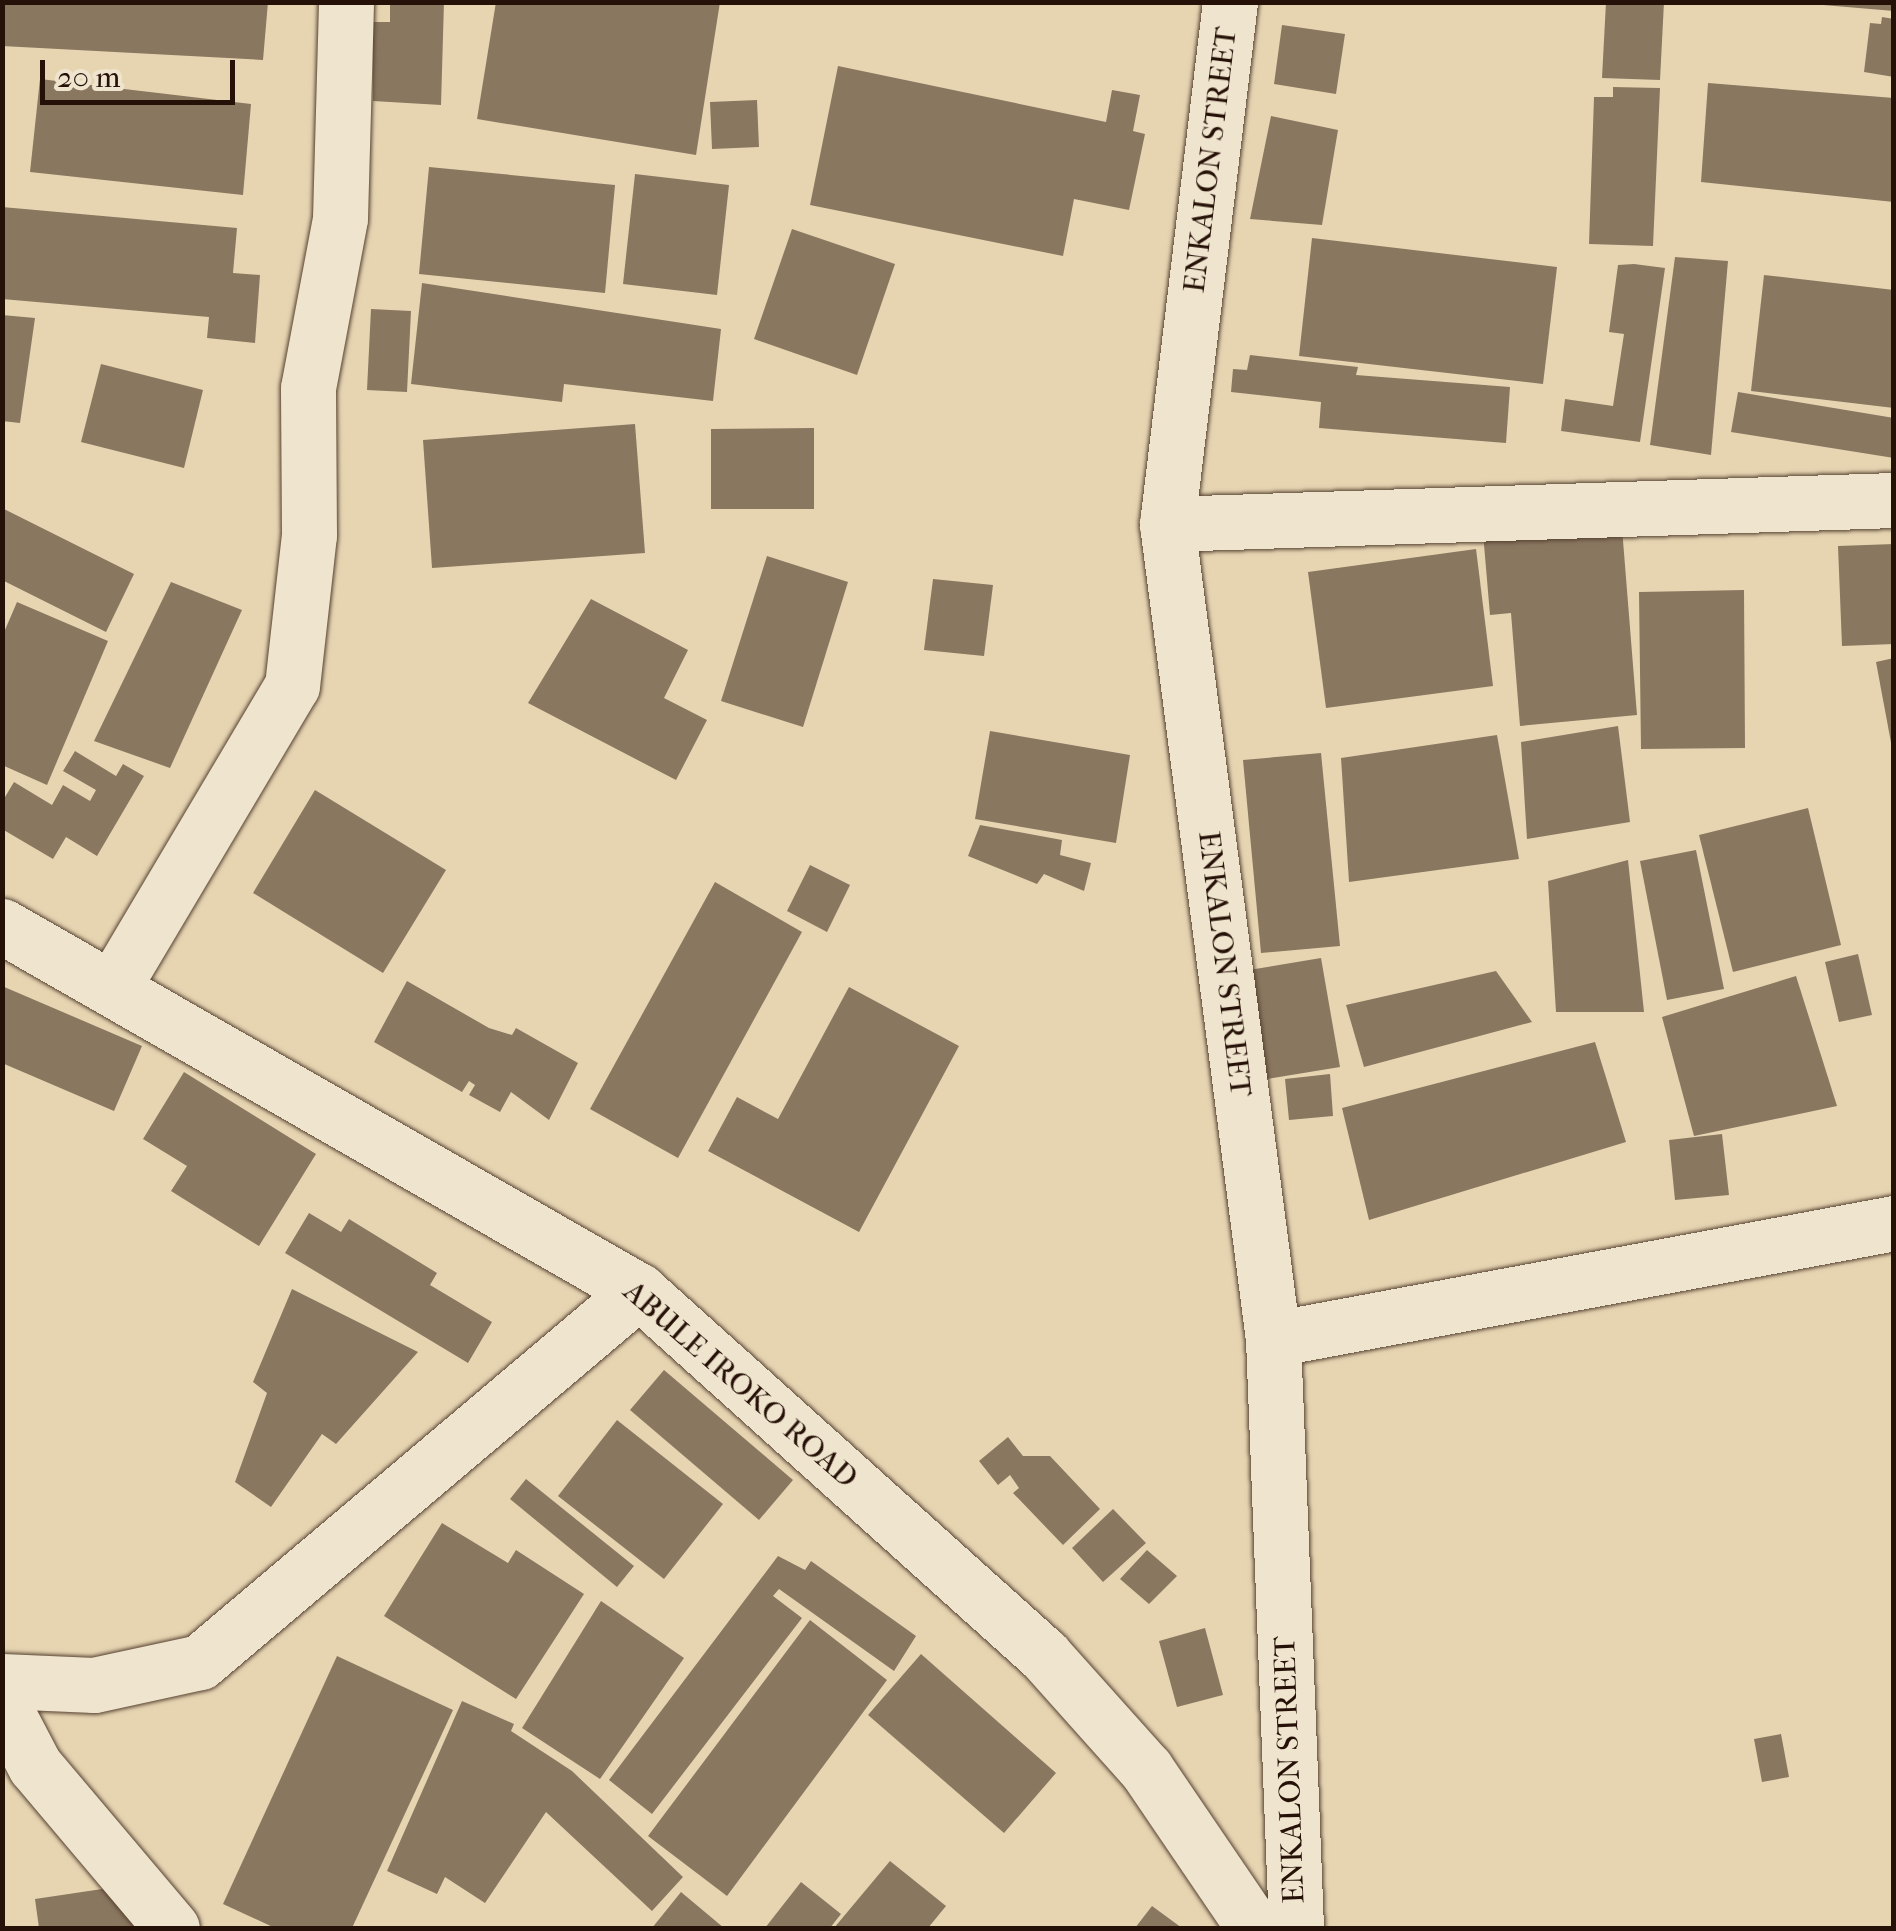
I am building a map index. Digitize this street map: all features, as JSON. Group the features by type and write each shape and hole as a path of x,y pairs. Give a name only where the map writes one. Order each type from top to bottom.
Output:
{"street":[{"path":"113,987 292,686 309,535 308,388 340,218 346,2"},
{"name":"ENKALON STREET","path":"1230,2 1167,524 1272,1339 1296,1928"},
{"path":"1167,524 1894,500"},
{"name":"ABULE IROKO ROAD","path":"2,926 639,1290 1044,1655 1146,1770 1254,1928"},
{"path":"1272,1339 1894,1223"},
{"path":"2,1680 94,1685 200,1662 639,1290"},
{"path":"2,1703 36,1766 172,1928"}],"building":[{"path":"2,2 268,2 263,60 2,46"},
{"path":"390,2 444,2 441,105 373,101 373,22 390,22"},
{"path":"496,2 720,2 696,155 477,119"},
{"path":"1606,2 1664,2 1660,80 1602,78"},
{"path":"1894,2 1894,11 1823,5"},
{"path":"1882,17 1894,19 1894,77 1864,72 1870,23 1881,24"},
{"path":"1282,25 1345,34 1336,94 1274,84"},
{"path":"838,66 1106,122 1112,90 1140,95 1133,131 1145,134 1129,210 1074,199 1063,256 810,205"},
{"path":"40,79 251,104 243,195 30,172"},
{"path":"1708,83 1894,98 1894,202 1701,182"},
{"path":"1613,87 1660,88 1653,246 1589,244 1594,97 1613,97"},
{"path":"757,100 759,147 712,149 710,102"},
{"path":"1271,116 1338,130 1322,225 1250,219"},
{"path":"429,167 615,185 605,293 419,274"},
{"path":"635,174 729,185 717,295 623,284"},
{"path":"2,207 237,228 233,273 260,275 255,343 207,338 209,317 2,299"},
{"path":"792,229 895,264 857,375 754,339"},
{"path":"1312,238 1557,267 1543,384 1299,356"},
{"path":"1675,257 1728,261 1711,455 1650,445"},
{"path":"1618,265 1665,268 1640,442 1561,431 1565,399 1613,406 1624,334 1609,332"},
{"path":"1764,275 1894,290 1894,408 1751,391"},
{"path":"422,283 721,329 713,401 564,384 562,402 411,384"},
{"path":"371,309 411,311 407,392 367,390"},
{"path":"2,315 35,318 20,423 2,421"},
{"path":"1250,355 1358,367 1356,375 1510,387 1506,443 1319,428 1321,402 1231,392 1233,369 1247,370"},
{"path":"101,364 203,390 184,468 81,442"},
{"path":"1738,392 1894,418 1894,458 1731,432"},
{"path":"635,424 645,553 432,568 423,440"},
{"path":"814,428 814,509 711,509 711,429"},
{"path":"2,508 134,574 106,632 2,580"},
{"path":"1622,528 1637,715 1520,726 1511,613 1490,615 1483,533"},
{"path":"1894,544 1894,644 1842,646 1838,546"},
{"path":"1476,549 1493,686 1326,708 1308,572"},
{"path":"767,556 848,582 803,727 721,701"},
{"path":"933,579 993,585 984,656 924,650"},
{"path":"171,582 242,610 170,768 94,741"},
{"path":"1744,590 1745,748 1641,749 1639,592"},
{"path":"591,599 688,650 664,698 707,720 676,780 528,703"},
{"path":"17,602 108,641 47,785 2,765 2,637"},
{"path":"1894,658 1894,748 1892,748 1876,662"},
{"path":"1618,726 1630,822 1527,839 1521,742"},
{"path":"990,731 1130,755 1116,843 975,819"},
{"path":"1497,735 1519,859 1349,882 1341,758"},
{"path":"75,751 116,776 123,764 144,776 97,856 66,837 53,859 2,829 2,802 14,782 52,805 63,785 90,801 96,790 63,771"},
{"path":"1321,753 1340,946 1261,953 1243,760"},
{"path":"315,790 446,870 383,973 253,893"},
{"path":"1808,808 1841,945 1733,972 1699,835"},
{"path":"980,825 1062,840 1060,855 1091,863 1084,891 1044,874 1037,884 968,856"},
{"path":"1696,850 1724,989 1667,1000 1640,861"},
{"path":"1628,860 1644,1012 1556,1012 1548,881"},
{"path":"810,865 850,885 827,932 787,911"},
{"path":"715,882 802,932 678,1158 590,1109"},
{"path":"1858,954 1872,1015 1839,1022 1825,962"},
{"path":"1321,958 1340,1067 1267,1079 1249,970"},
{"path":"1496,971 1532,1022 1364,1067 1346,1005"},
{"path":"1796,976 1837,1106 1694,1136 1662,1017"},
{"path":"407,981 489,1028 512,1035 516,1028 578,1063 549,1120 511,1092 500,1112 469,1095 475,1085 469,1081 462,1092 374,1042"},
{"path":"2,986 142,1046 114,1111 2,1063"},
{"path":"849,987 959,1046 859,1232 708,1151 737,1097 778,1119"},
{"path":"1595,1042 1626,1142 1369,1220 1342,1108"},
{"path":"184,1072 316,1154 259,1246 171,1191 187,1166 143,1139"},
{"path":"1330,1074 1333,1116 1289,1120 1285,1079"},
{"path":"1722,1134 1729,1195 1675,1200 1669,1140"},
{"path":"309,1213 341,1232 349,1219 437,1273 430,1285 492,1322 468,1363 285,1253"},
{"path":"292,1289 418,1352 336,1444 322,1434 271,1507 235,1482 267,1393 253,1382"},
{"path":"664,1370 793,1480 759,1520 630,1410"},
{"path":"617,1420 723,1504 664,1579 558,1496"},
{"path":"1008,1437 1023,1456 1050,1456 1100,1509 1063,1545 1013,1493 1019,1488 1010,1475 998,1485 979,1461"},
{"path":"526,1479 634,1566 617,1587 510,1499"},
{"path":"1113,1509 1146,1543 1103,1582 1072,1548"},
{"path":"442,1523 508,1563 516,1550 584,1594 516,1699 384,1616"},
{"path":"1147,1550 1177,1576 1149,1604 1120,1579"},
{"path":"778,1556 805,1570 811,1561 916,1636 894,1671 779,1589 773,1596 802,1618 652,1814 609,1780"},
{"path":"601,1601 684,1658 600,1779 522,1728"},
{"path":"810,1620 887,1680 727,1896 648,1836"},
{"path":"1205,1628 1223,1695 1177,1707 1159,1641"},
{"path":"921,1654 1056,1773 1004,1833 868,1715"},
{"path":"337,1656 453,1710 352,1928 275,1928 223,1904"},
{"path":"462,1701 514,1724 511,1731 572,1771 683,1877 652,1911 546,1812 485,1903 445,1877 437,1894 387,1871"},
{"path":"1781,1734 1789,1777 1762,1782 1754,1739"},
{"path":"890,1861 946,1906 928,1928 834,1928"},
{"path":"801,1882 841,1914 830,1928 765,1928"},
{"path":"129,1885 135,1928 39,1928 35,1899"},
{"path":"681,1892 724,1928 652,1928"},
{"path":"1152,1906 1182,1928 1135,1928"}]}
